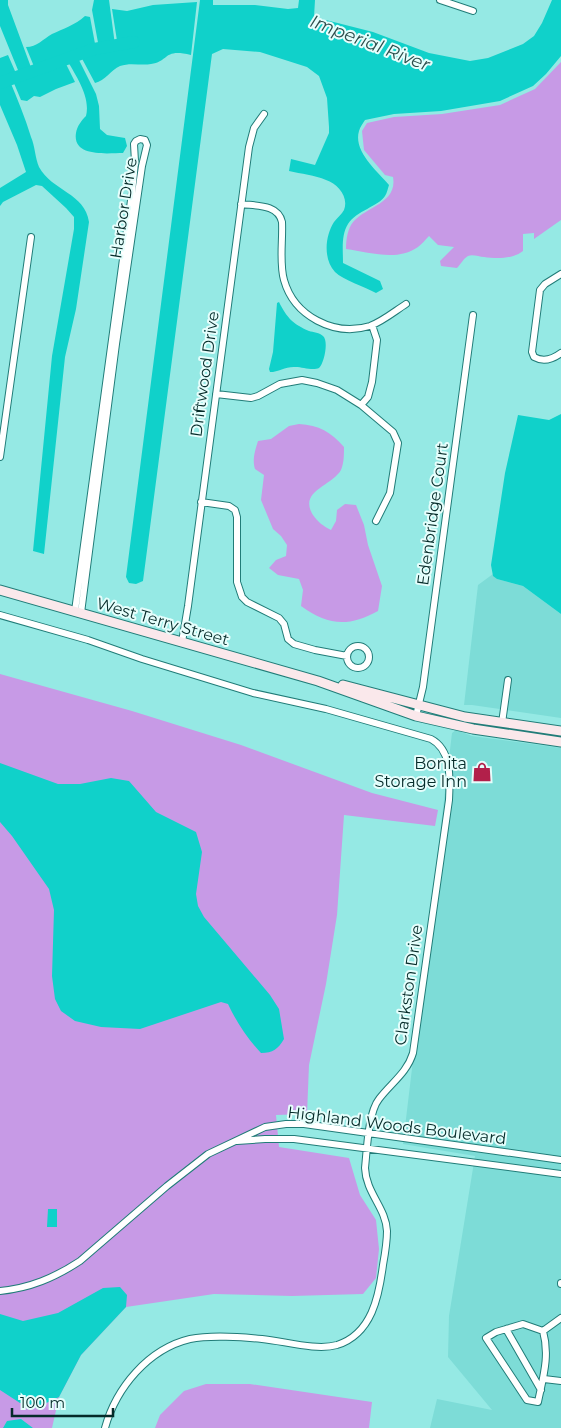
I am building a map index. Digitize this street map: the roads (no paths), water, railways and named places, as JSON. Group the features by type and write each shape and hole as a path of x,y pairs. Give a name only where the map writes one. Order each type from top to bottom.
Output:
{"street":[{"path":"440,0 473,11"},
{"name":"Driftwood Drive","path":"182,642 250,141 254,128 264,114"},
{"name":"Harbor Drive","path":"140,139 145,140 147,144 142,166 117,334 78,612 129,213 135,162 134,144 140,139"},
{"path":"241,204 271,208 280,215 283,226 282,271 284,279 290,294 306,313 318,321 332,327 356,328 372,325 406,304"},
{"path":"0,457 32,237"},
{"path":"561,274 545,284 540,290 532,352 534,357 539,360 545,360 561,353"},
{"name":"Edenbridge Court","path":"416,716 423,687 473,315"},
{"path":"361,405 368,397 372,382 377,340 372,325"},
{"path":"216,394 251,398 280,384 302,380 337,390 361,405 393,432 398,443 390,493 376,521"},
{"path":"201,502 228,506 235,510 237,517 237,582 242,596 247,602 279,618 284,624 288,639 294,644 347,656"},
{"name":"West Terry Street","path":"0,590 318,681 416,716 472,729 561,742"},
{"name":"Clarkston Drive","path":"0,615 88,640 152,662 262,695 326,709 431,739 437,742 445,755 449,773 449,800 413,1053 406,1069 374,1107 367,1149 365,1175 371,1194 382,1211 387,1230 378,1298 371,1315 361,1330 347,1341 331,1347 260,1339 205,1337 181,1342 160,1352 142,1366 132,1377 116,1400 105,1428"},
{"path":"502,723 508,680"},
{"name":"West Terry Street","path":"318,681 338,683 465,717 561,731"},
{"name":"Highland Woods Boulevard","path":"0,1291 40,1283 64,1271 86,1255 200,1159 216,1149 260,1129 286,1124 304,1124 561,1160"},
{"name":"Highland Woods Boulevard","path":"233,1142 279,1138 561,1174"},
{"path":"543,1331 561,1318"},
{"path":"523,1324 543,1331 546,1344 546,1370 538,1402 527,1400 486,1338 523,1324"},
{"path":"506,1329 541,1390"},
{"path":"544,1379 561,1381"}],"water":[{"path":"0,0 8,0 8,5 32,70 20,75 0,26"},
{"path":"94,0 109,0 115,45 99,48 92,10"},
{"path":"200,0 213,0 213,5 255,5 288,9 298,8 299,0 315,0 314,17 373,32 429,53 470,61 488,58 523,44 534,36 552,0 561,0 561,56 533,86 500,101 441,111 394,114 365,120 359,131 359,146 367,160 389,185 386,195 382,200 356,216 348,224 343,238 343,263 380,281 383,289 376,293 339,275 331,267 329,261 327,241 334,222 344,210 344,196 335,185 322,178 289,171 291,159 315,165 329,133 327,98 319,76 307,67 260,52 223,49 212,54 143,581 136,584 129,583 126,577"},
{"path":"197,2 191,55 176,53 151,64 120,66 95,83 79,53 75,51 65,55 63,58 75,82 40,97 34,96 27,101 21,100 11,76 0,79 0,58 8,55 18,78 33,73 35,69 26,47 37,44 85,16 90,17 96,49 100,51 118,47 112,9 127,11 153,5"},
{"path":"76,54 96,94 99,106 100,129 107,135 125,138 127,146 123,153 101,153 85,150 76,141 77,130 86,116 87,108 84,93 66,58"},
{"path":"9,79 26,122 39,167 52,182 75,198 86,212 89,222 76,309 65,357 44,554 33,551 52,356 74,229 74,217 42,186 36,185 3,202 0,206 0,188 26,172 0,105 0,83"},
{"path":"279,302 295,323 309,331 320,334 325,339 323,362 319,368 292,367 270,372 277,303"},
{"path":"561,414 561,614 523,586 497,579 493,576 491,565 505,473 518,415 549,420"},
{"path":"0,763 58,784 80,784 111,778 129,781 156,812 196,832 202,852 196,894 198,906 204,917 270,995 279,1009 284,1039 277,1048 261,1053 251,1042 228,1004 221,1002 140,1029 101,1027 75,1021 61,1011 55,999 52,976 54,910 49,889 0,822"},
{"path":"48,1209 57,1209 57,1227 47,1227"},
{"path":"120,1287 127,1295 126,1307 81,1355 59,1397 40,1406 20,1403 0,1390 0,1314 23,1321 58,1313 103,1288"},
{"path":"21,1419 33,1428 3,1428 7,1421"}],"waterway":[{"name":"Imperial River","path":"0,83 94,49 134,42"}],"place":[{"name":"Bonita Storage Inn","path":"482,772"}]}
